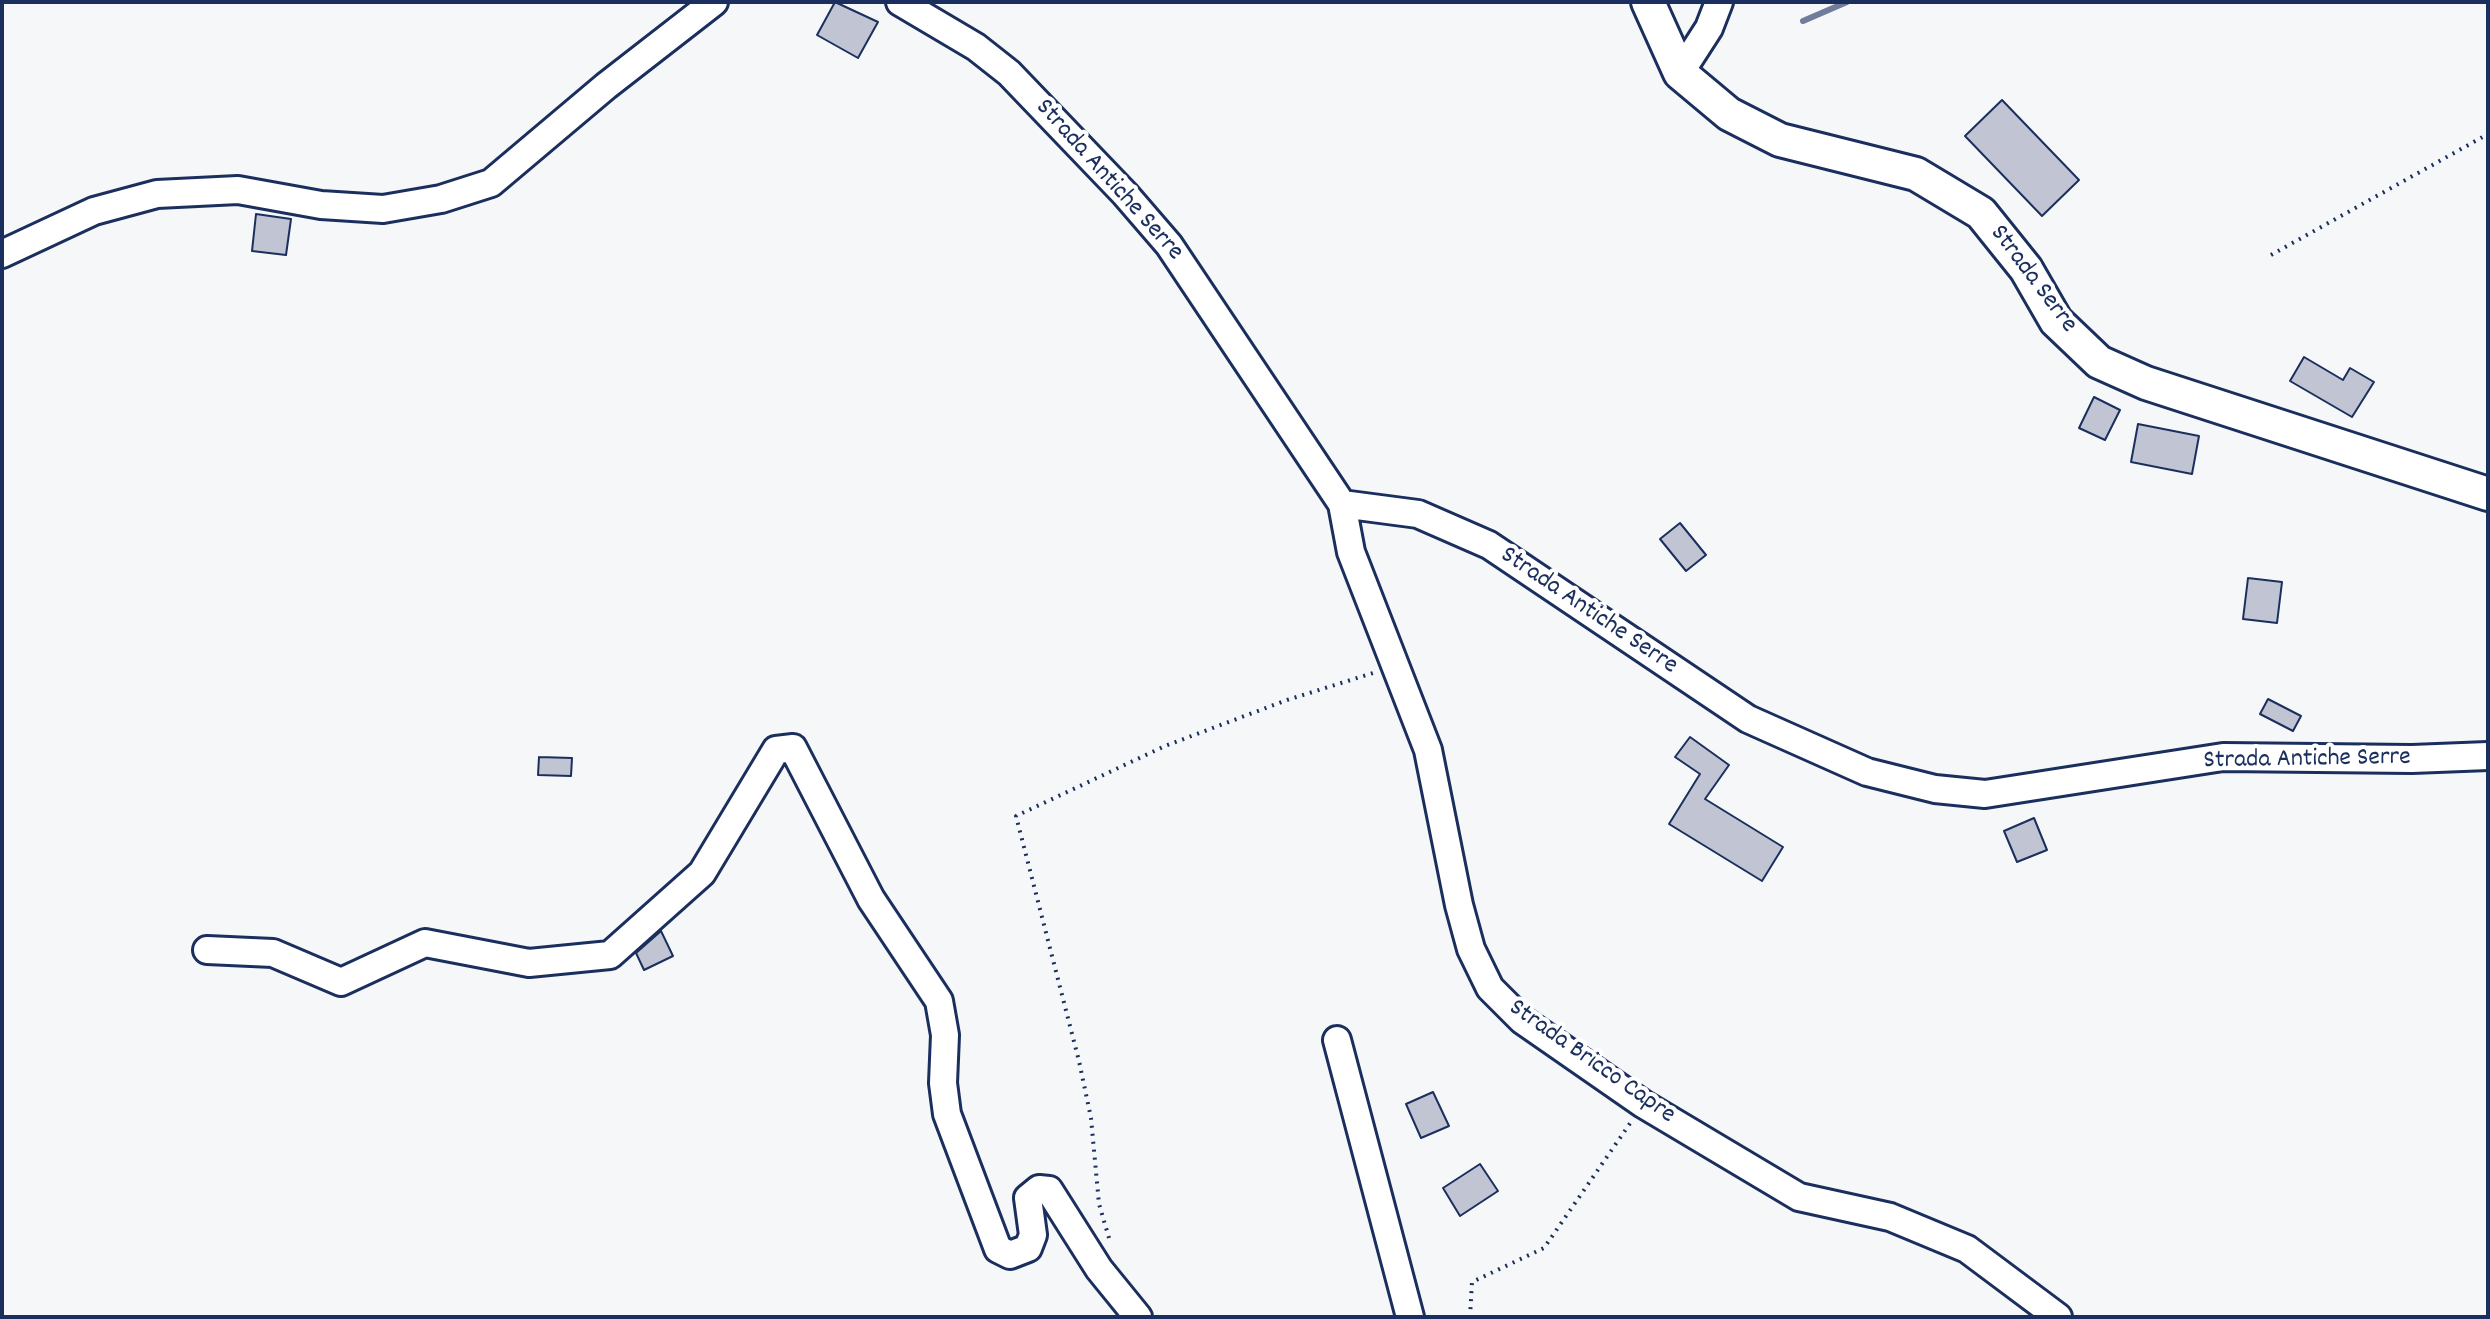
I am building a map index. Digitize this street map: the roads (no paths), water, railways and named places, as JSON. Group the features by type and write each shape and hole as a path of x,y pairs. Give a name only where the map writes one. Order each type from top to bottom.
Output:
{"main road":[{"name":"Strada Serre","path":"1648,2 1680,73 1729,114 1780,140 1916,174 1981,213 2026,269 2056,321 2099,362 2146,383 2488,494"}],"street":[{"path":"2,254 94,211 157,194 238,190 321,205 383,209 441,199 491,183 606,86 714,2"},
{"name":"Strada Antiche Serre","path":"900,2 976,47 1009,73 1125,194 1169,245 1342,504 1418,514 1489,545 1748,719 1867,772 1935,789 1985,794 2223,757 2412,759 2488,756"},
{"path":"1680,73 1709,28 1719,2"},
{"name":"Strada Bricco Capre","path":"1342,504 1351,552 1428,750 1459,905 1471,949 1490,988 1522,1020 1643,1104 1799,1197 1890,1217 1967,1249 2058,1317"},
{"path":"207,950 273,953 341,982 425,943 529,963 610,955 702,873 776,750 793,748 871,899 939,1001 945,1035 943,1083 947,1114 998,1249 1016,1255 1028,1248 1033,1235 1028,1198 1039,1189 1049,1190 1056,1196 1099,1269 1138,1317"},
{"path":"1337,1040 1410,1317"}],"waterway":[{"path":"1803,21 1847,2"}]}
